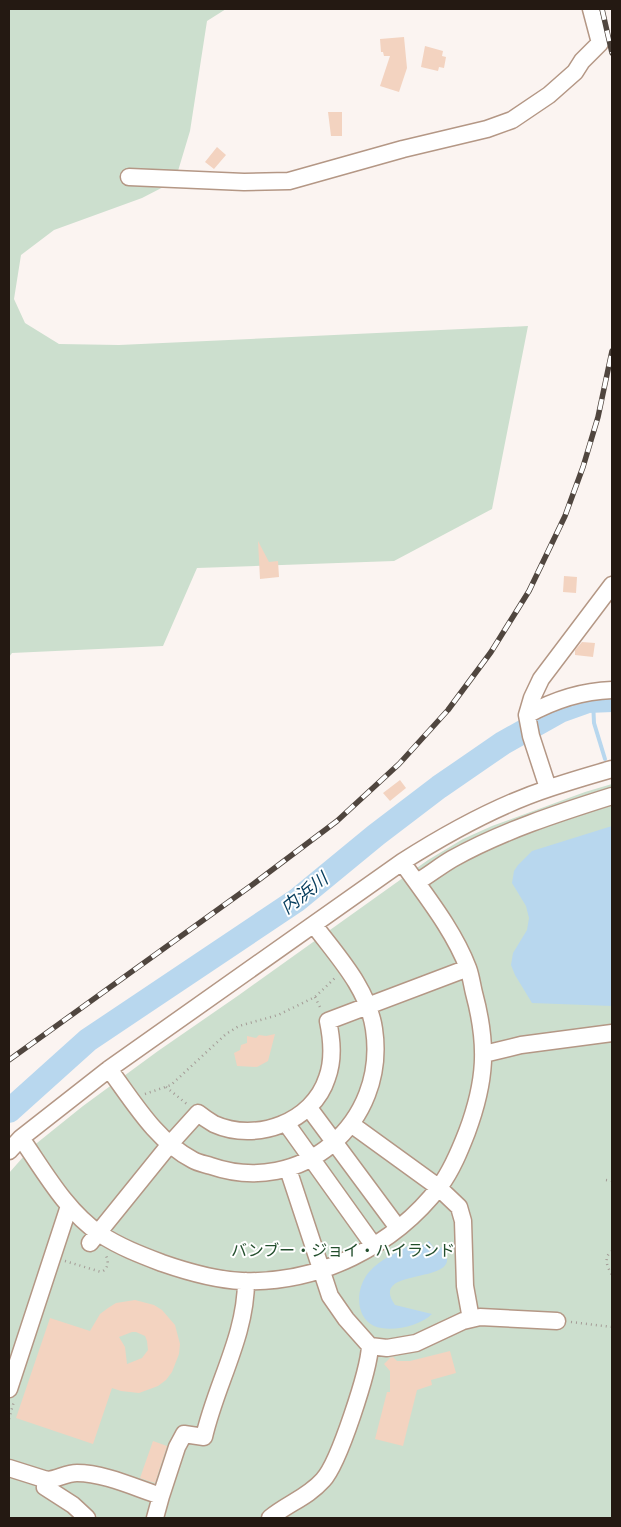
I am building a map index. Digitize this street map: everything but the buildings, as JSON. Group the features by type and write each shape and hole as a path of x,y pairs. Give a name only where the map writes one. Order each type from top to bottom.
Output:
{"street":[{"path":"129,177 244,182 289,181 403,148 487,129 512,120 549,95 575,72 582,61 600,43 591,9"},
{"path":"548,788 529,725 532,698 541,679 612,585"},
{"path":"529,725 551,702 580,694 612,690"},
{"path":"9,1151 21,1138 109,1069 402,862 438,839 484,815 548,788 612,769"},
{"path":"421,880 456,857 517,829 552,815 612,796"},
{"path":"21,1138 94,1238 117,1244 140,1255 188,1272 246,1281 280,1279 322,1269 348,1260 374,1246 413,1216 438,1187 458,1154 473,1116 482,1078 484,1054 479,1011 468,968 421,880 402,862"},
{"path":"109,1069 149,1123 170,1144 193,1160 224,1170 248,1174 268,1174 311,1158 334,1142 352,1124 366,1096 374,1062 374,1029 368,1005 346,968 314,925"},
{"path":"94,1238 170,1144 198,1113 214,1124 245,1130 263,1130 286,1123 309,1108 320,1094 328,1072 332,1046 328,1021 468,968"},
{"path":"484,1054 521,1046 612,1033"},
{"path":"309,1108 398,1228"},
{"path":"286,1123 374,1246"},
{"path":"352,1124 450,1196 462,1211 465,1286 471,1319"},
{"path":"270,1518 281,1509 308,1495 324,1479 335,1460 370,1357 370,1346 346,1319 330,1296 288,1168"},
{"path":"9,1389 70,1206"},
{"path":"155,1518 177,1447 184,1434 204,1437 241,1322 246,1281"},
{"path":"370,1346 387,1348 416,1343 455,1324 471,1319 487,1317 557,1321"},
{"path":"9,1468 47,1480 71,1473 86,1473 162,1496"},
{"path":"47,1480 45,1487 73,1505 87,1518"}],"path":[{"path":"131,1099 166,1087 179,1079 226,1034 239,1026 278,1015 315,997 346,968"},
{"path":"166,1087 198,1113"},
{"path":"606,1180 612,1181"},
{"path":"612,1252 607,1256 606,1261 612,1275"},
{"path":"557,1321 612,1327"}],"green space":[{"path":"9,9 226,9 207,21 190,131 175,181 142,198 54,230 21,255 14,299 25,323 59,344 119,345 528,326 492,509 394,561 197,568 163,646 12,653 9,657"},
{"name":"バンブー・ジョイ・ハイランド","path":"612,784 612,1518 9,1518 9,1173 32,1147 83,1106 428,860 463,839 492,826"}],"water":[{"path":"612,826 612,1006 532,1003 511,965 513,953 527,930 529,918 526,906 512,883 514,871 532,851"},
{"path":"429,1241 436,1251 442,1247 447,1260 443,1268 432,1273 405,1279 394,1284 390,1292 395,1305 432,1314 420,1322 404,1327 388,1329 374,1326 363,1315 360,1308 361,1285 365,1278 374,1267 390,1256 413,1243 418,1248"}],"waterway":[{"name":"内浜川","path":"9,1111 88,1040 297,900 376,835 439,787 503,743 560,711 588,701 612,700"},
{"path":"593,701 594,723 605,759"}],"railway":[{"path":"602,9 612,53"},
{"path":"9,1060 252,885 337,821 399,764 448,710 491,652 529,591 565,516 583,467 598,417 612,351"}]}
